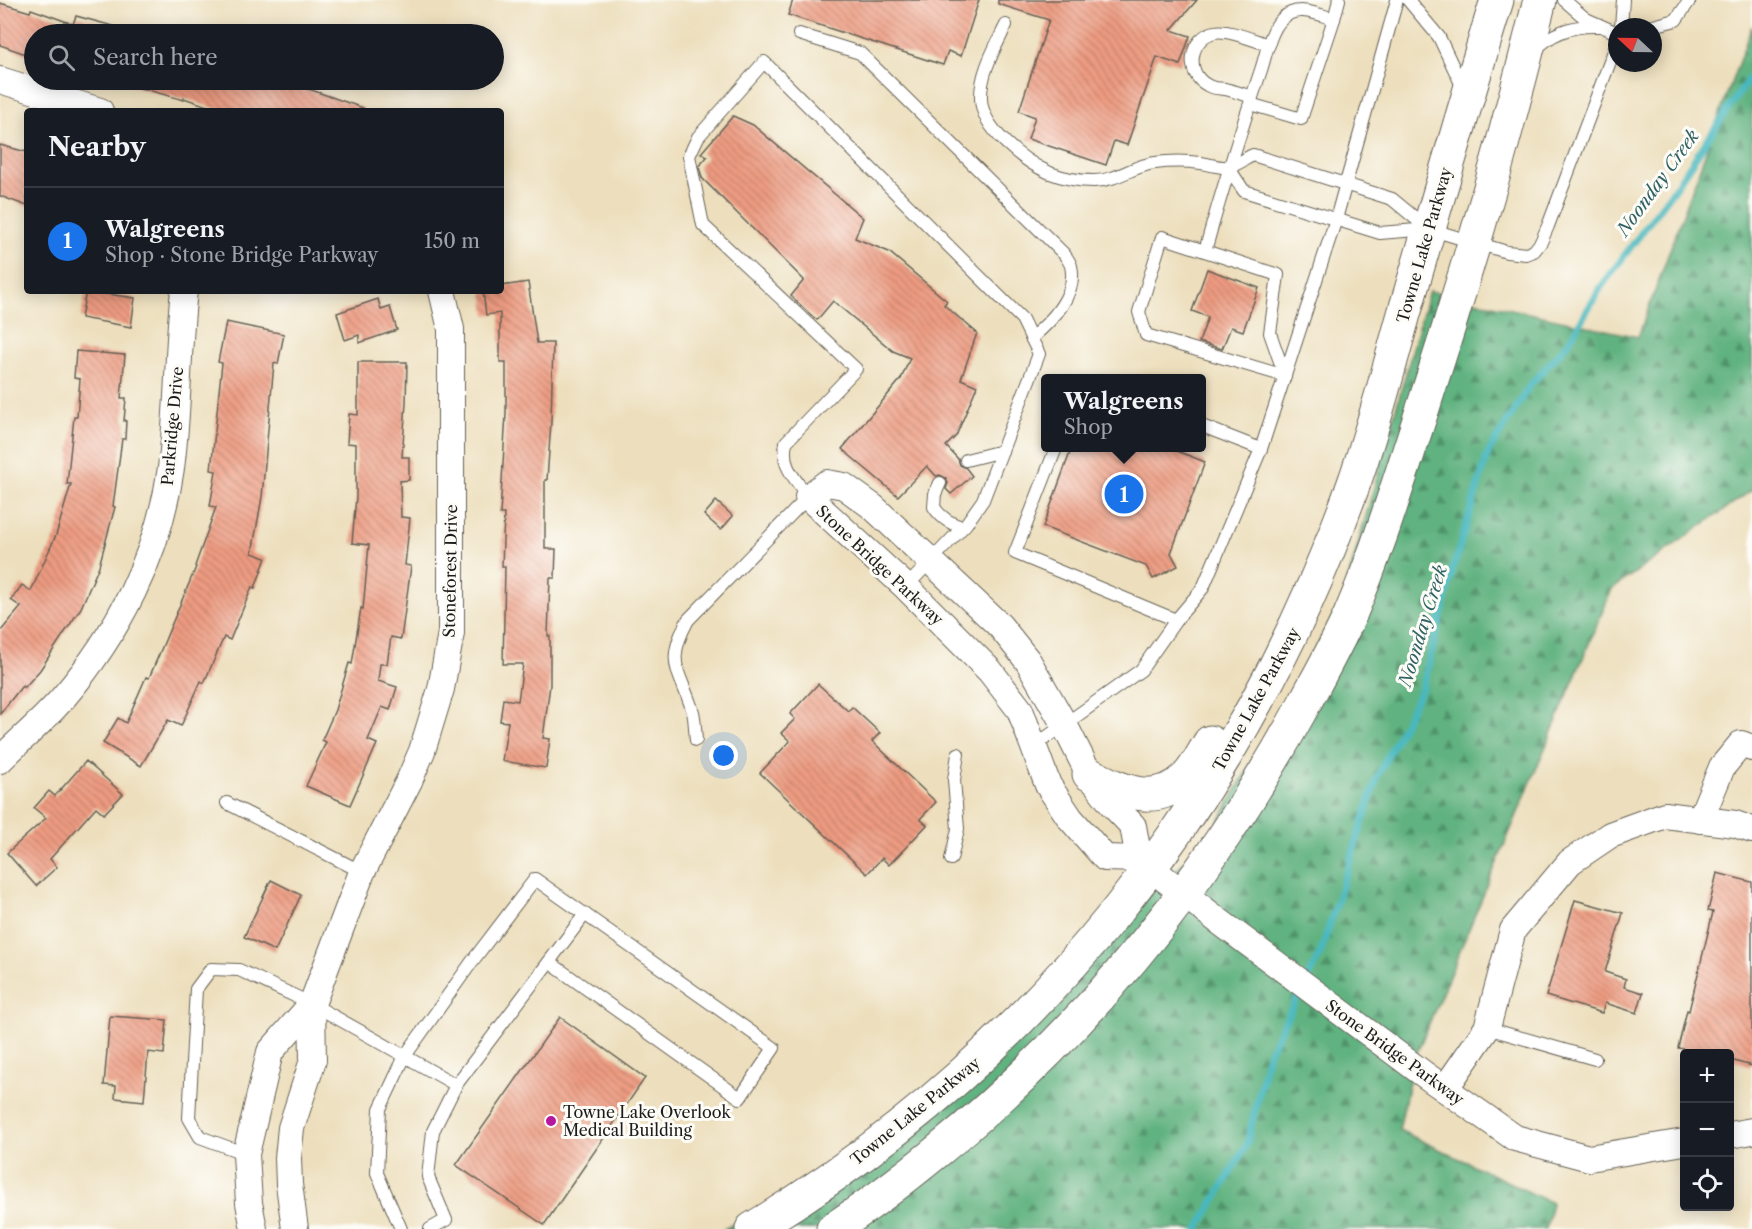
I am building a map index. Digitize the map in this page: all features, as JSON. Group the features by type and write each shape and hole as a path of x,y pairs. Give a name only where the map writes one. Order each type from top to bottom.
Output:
{"main road":[{"name":"Towne Lake Parkway","path":"752,1229 840,1172 943,1093 1043,996 1119,909 1145,863 1223,762 1297,626 1354,484 1497,0"},
{"path":"833,1229 903,1179 962,1132 1062,1038 1149,940 1184,894 1223,841 1276,754 1349,616 1376,549 1475,243 1540,0"},
{"path":"1089,774 1114,787 1145,795 1172,790 1189,776 1226,717 1242,704 1260,696"}],"street":[{"path":"0,80 24,87"},
{"path":"32,90 90,108"},
{"name":"Parkridge Drive","path":"0,760 54,708 88,667 118,621 146,563 165,501 171,469 184,294"},
{"name":"Stoneforest Drive","path":"254,1229 249,1203 246,1154 270,1052 312,1004 362,872 422,751 441,689 451,633 451,329 443,294"},
{"name":"Stone Bridge Parkway","path":"1145,863 1133,826 1112,804 1089,774 1028,661 1000,626 873,507 844,486 827,483 808,497 906,587 990,671 1020,710 1048,785 1070,818 1105,858 1145,863 1220,922 1435,1082 1515,1138 1589,1158 1680,1143"},
{"path":"1700,820 1722,767 1741,744 1752,748"},
{"path":"1435,1082 1486,1028 1513,930 1570,862 1610,835 1665,815 1735,824 1752,830"},
{"name":"Stoneforest Drive","path":"295,1229 288,1158 291,1128 313,1060 312,1004"},
{"path":"1734,1134 1752,1131"}],"lane":[{"path":"1269,45 1226,32 1206,35 1194,51 1192,60 1194,70 1206,85 1301,119 1339,0"},
{"path":"1033,747 1141,670 1176,620 1203,588 1261,449 1336,219 1397,0"},
{"path":"1408,0 1439,37 1451,58 1467,97"},
{"path":"1564,0 1574,10 1608,30"},
{"path":"1622,18 1623,0"},
{"path":"1662,24 1676,20 1690,0"},
{"path":"1205,251 1228,167 1269,45 1281,20 1292,12 1307,11 1334,19"},
{"path":"1006,25 988,64 983,82 981,97 983,112 998,135 1025,159 1052,174 1080,181 1108,180 1150,163 1182,161 1228,167 1253,155 1392,199 1429,229"},
{"path":"1523,67 1543,42 1557,33 1572,27 1599,26"},
{"path":"799,34 860,53 1064,254 1071,265 1071,285 1064,302 1049,324 1031,338"},
{"path":"696,740 693,713 678,676 675,653 678,638 688,620 808,497 786,465 783,456 786,442 856,369 703,225 689,156 698,137 764,62 1022,319 1039,354 983,500 963,527 906,587"},
{"path":"1228,167 1244,191 1380,232 1429,229 1507,252 1526,254 1534,251 1541,242 1608,67"},
{"path":"1162,237 1278,275 1270,333 1285,376 1146,335 1139,312 1162,237"},
{"path":"1206,428 1261,449"},
{"path":"966,460 1002,451"},
{"path":"1054,452 1015,553 1176,620"},
{"path":"940,483 935,494 934,507 946,520 963,527"},
{"path":"951,859 958,830 954,780 958,754"},
{"path":"227,803 362,872"},
{"path":"401,1229 377,1173 380,1109 405,1056 471,963 535,879 774,1048 741,1098 549,962"},
{"path":"430,1229 446,1220 428,1177 433,1131 456,1085 585,914"},
{"path":"246,1154 200,1137 189,1118 196,989 211,969 239,970 312,1004 456,1085"},
{"path":"1486,1028 1594,1059"}],"green space":[{"path":"1752,26 1752,490 1612,589 1413,1062 1399,1130 1552,1203 1546,1229 724,1229 898,1132 988,1041 1208,840 1342,601 1429,291 1638,337"}],"building":[{"path":"793,0 979,0 961,56 948,51 943,65 788,15"},
{"path":"998,0 1197,0 1171,30 1190,36 1180,65 1157,57 1127,145 1114,141 1106,165 1028,139 1035,117 1019,111 1049,20 998,4"},
{"path":"0,3 30,12 31,9 73,24 24,24 24,53 0,45"},
{"path":"76,16 106,24 73,24"},
{"path":"147,90 312,90 363,108 213,108 184,98 184,100"},
{"path":"733,116 753,125 863,218 855,238 889,252 947,301 944,305 977,333 961,379 977,386 956,436 946,446 958,459 960,465 966,468 972,476 951,494 946,489 948,483 946,478 936,476 927,466 898,496 842,449 901,379 910,358 893,351 833,301 817,320 810,314 791,296 804,280 702,178 699,166 707,157 701,153"},
{"path":"0,145 24,151 24,205 0,196"},
{"path":"1207,269 1259,288 1243,331 1231,327 1222,349 1199,342 1208,317 1192,311"},
{"path":"528,282 537,343 553,343 551,422 547,480 545,480 545,549 556,549 555,578 550,578 548,636 550,636 550,685 543,738 550,739 546,768 502,761 508,722 500,721 503,699 518,701 523,664 503,664 504,514 500,514 506,413 506,362 500,362 500,313 486,315 483,294 504,294 504,286"},
{"path":"85,294 135,298 131,327 81,318"},
{"path":"378,299 381,310 390,307 397,330 359,343 359,335 345,340 337,313"},
{"path":"226,322 284,334 278,364 274,363 262,497 252,553 266,558 255,588 252,587 230,640 224,637 204,683 201,681 181,726 168,720 141,766 103,743 118,718 126,723 146,677 149,678 196,567 216,507 210,506 216,471 211,470 222,363 218,362"},
{"path":"76,351 125,355 121,398 126,398 125,439 122,439 113,506 115,507 99,566 81,608 40,670 24,688 22,686 0,714 0,632 21,607 11,600 22,585 31,591 56,535 71,484 67,484 80,379 74,378"},
{"path":"358,362 407,362 402,457 409,457 409,480 400,481 401,517 410,518 405,565 411,566 401,639 391,637 387,664 380,664 378,681 397,687 390,710 382,707 368,740 377,744 350,805 306,786 326,742 322,740 335,710 349,663 352,664 361,608 363,609 369,545 352,543 356,497 356,444 347,443 349,414 358,415"},
{"path":"1070,452 1180,452 1205,462 1171,553 1178,566 1153,579 1146,566 1043,527"},
{"path":"716,501 733,516 721,530 704,515"},
{"path":"818,684 848,711 852,707 880,733 872,741 936,802 920,819 927,825 889,865 882,858 867,874 760,773 790,741 781,733 795,719 790,714"},
{"path":"86,761 123,794 104,814 96,807 50,859 57,867 36,886 7,853 46,818 34,808 49,791 55,796"},
{"path":"1717,873 1752,882 1752,1066 1734,1061 1734,1049 1678,1048 1713,912 1708,911"},
{"path":"271,880 301,895 275,951 244,937"},
{"path":"1575,900 1623,913 1605,972 1626,979 1624,987 1643,993 1637,1013 1605,1003 1602,1013 1546,996"},
{"path":"110,1016 167,1020 164,1054 148,1052 144,1101 115,1098 116,1086 104,1085"},
{"name":"Towne Lake Overlook Medical Building","path":"560,1017 645,1078 544,1225 456,1165"}],"waterway":[{"name":"Noonday Creek","path":"1198,1229 1247,1144 1268,1054 1320,954 1378,775 1422,688 1454,565 1488,453 1530,385 1568,343 1601,287 1674,189 1752,74"}],"place":[{"name":"Walgreens","path":"1124,494"},
{"name":"Towne Lake Overlook Medical Building","path":"551,1121"}]}
